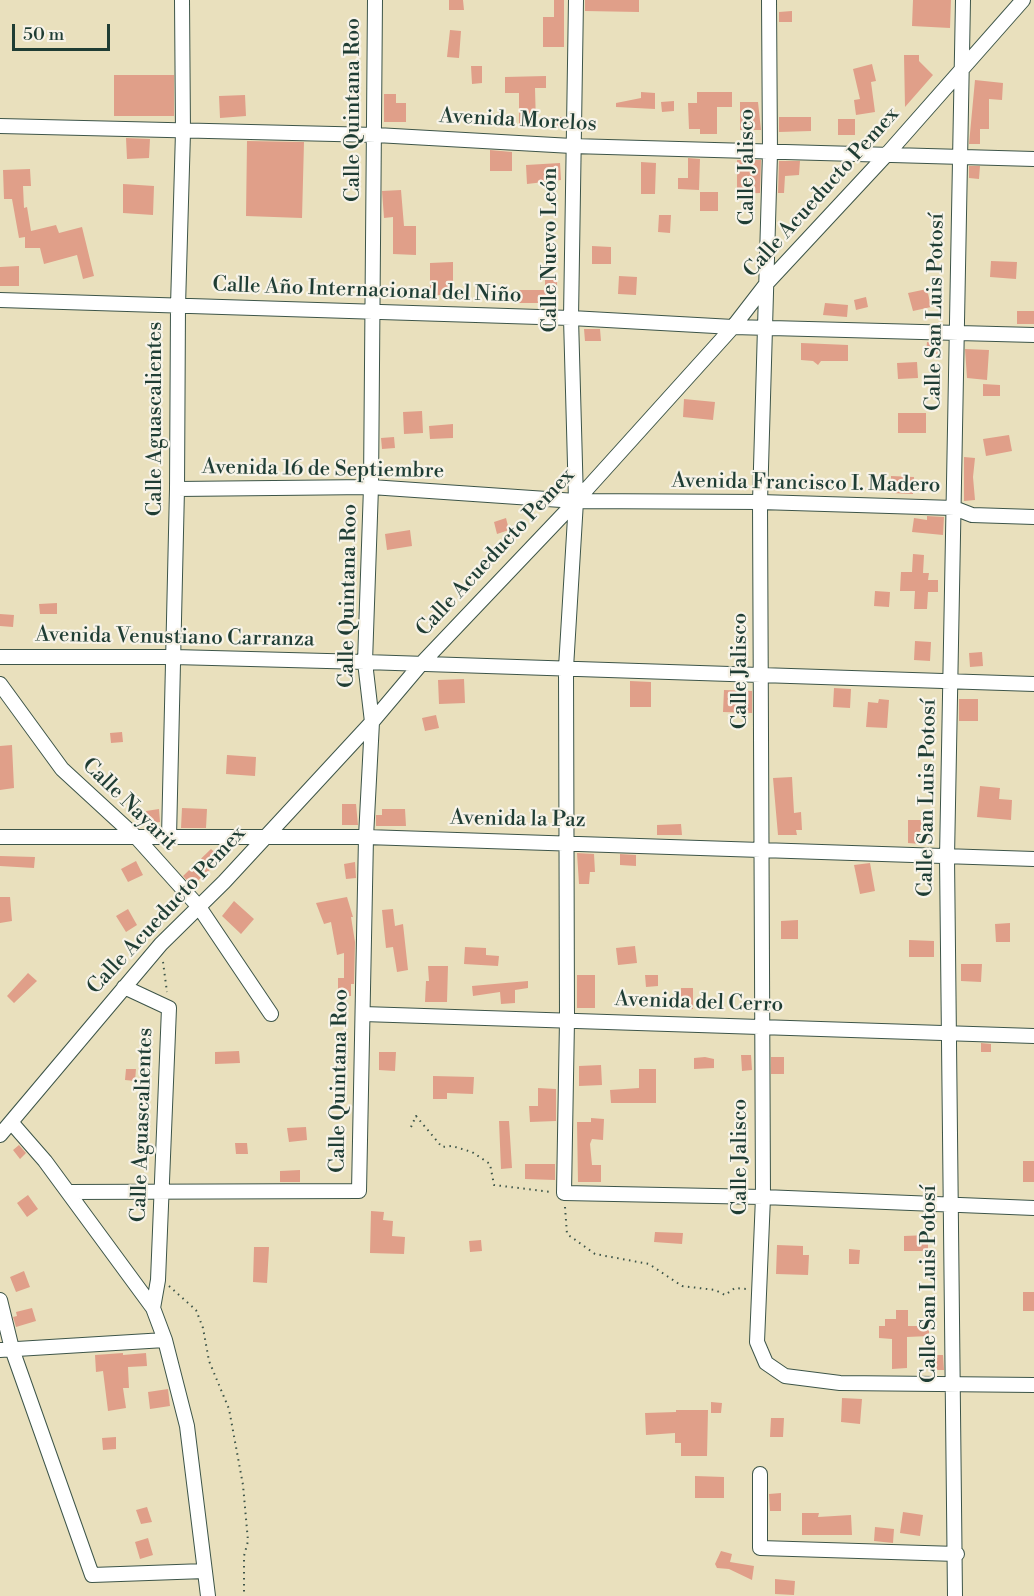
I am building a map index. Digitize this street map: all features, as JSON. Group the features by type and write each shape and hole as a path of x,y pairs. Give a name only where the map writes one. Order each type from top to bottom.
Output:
{"street":[{"name":"Calle Aguascalientes","path":"169,837 183,132 182,0"},
{"name":"Calle Quintana Roo","path":"162,1193 359,1191 366,837 372,722 365,662 371,487 376,135 375,0"},
{"name":"Calle Nuevo León","path":"576,0 571,318 576,501"},
{"name":"Calle Jalisco","path":"768,0 770,153 767,283 763,328 760,502 763,675 761,1025 763,1197 757,1342 766,1363 785,1376 840,1383 951,1384"},
{"name":"Calle San Luis Potosí","path":"955,1596 957,1554 951,1384 947,857 963,0"},
{"name":"Calle Acueducto Pemex","path":"0,1135 161,944 372,722 421,664 576,501 733,327 767,283 888,153 1023,0"},
{"name":"Avenida Morelos","path":"0,126 376,135 572,146 770,153 888,153 1034,159"},
{"name":"Calle Año Internacional del Niño","path":"0,300 571,318 733,327 1034,335"},
{"name":"Avenida 16 de Septiembre","path":"177,489 371,487 576,501"},
{"name":"Avenida Francisco I. Madero","path":"576,501 760,502 954,508 972,515 1034,517"},
{"path":"576,501 566,668 567,1020 564,1193 763,1197 1034,1208"},
{"name":"Avenida Venustiano Carranza","path":"0,657 174,657 1034,684"},
{"name":"Calle Nayarit","path":"0,684 62,769 137,838 198,907 271,1014"},
{"name":"Avenida la Paz","path":"0,837 262,839 366,837 762,848 1034,859"},
{"path":"124,987 169,1008"},
{"name":"Calle Aguascalientes","path":"153,1308 158,1280 169,1008"},
{"name":"Avenida del Cerro","path":"363,1014 761,1025 1034,1036"},
{"path":"11,1122 69,1192 153,1308 165,1340 193,1459 208,1596"},
{"path":"69,1192 162,1193"},
{"path":"0,1300 6,1349 92,1575 205,1570"},
{"path":"6,1349 165,1340"},
{"path":"951,1384 1034,1385"},
{"path":"760,1474 760,1548 957,1554"}],"path":[{"name":"Calle Aguascalientes","path":"161,944 169,1008"},
{"path":"411,1126 416,1116 442,1147 452,1146 472,1152 490,1164 494,1185 564,1193 567,1234 595,1254 649,1264 682,1286 715,1290 725,1295 735,1288 759,1290"},
{"path":"158,1280 174,1288 196,1310 203,1328 209,1361 229,1409 243,1485 248,1541 244,1556 244,1596"}],"building":[{"path":"449,0 463,0 464,10 449,10"},
{"path":"554,0 564,0 564,47 543,47 543,17 554,17"},
{"path":"585,0 639,0 639,12 585,11"},
{"path":"913,0 951,0 950,28 912,26"},
{"path":"792,11 792,22 779,22 779,12"},
{"path":"450,30 461,31 459,58 447,57"},
{"path":"904,55 919,55 919,61 933,75 905,107"},
{"path":"872,64 876,81 871,82 875,112 856,115 854,100 860,99 853,69"},
{"path":"471,66 482,66 482,83 472,84"},
{"path":"114,75 174,75 174,116 114,116"},
{"path":"546,76 546,88 535,88 536,125 519,125 519,93 505,93 505,77"},
{"path":"975,80 1003,83 1002,100 989,99 989,129 980,129 980,144 969,144"},
{"path":"641,92 655,93 655,109 616,107 616,103 641,98"},
{"path":"697,92 732,92 732,107 717,107 717,134 700,134 700,129 689,129 688,103 697,103"},
{"path":"384,94 396,94 396,103 406,103 406,122 384,122"},
{"path":"245,95 246,116 220,118 219,96"},
{"path":"674,101 674,111 662,112 661,102"},
{"path":"740,102 758,102 761,130 740,130"},
{"path":"552,117 565,117 565,128 552,127"},
{"path":"779,117 811,117 811,131 779,132"},
{"path":"838,119 855,119 855,135 838,135"},
{"path":"126,138 150,139 149,158 127,159"},
{"path":"247,141 304,142 302,218 246,216"},
{"path":"490,150 512,152 512,171 490,171"},
{"path":"688,158 700,159 699,190 678,189 678,178 688,178"},
{"path":"737,160 761,160 760,193 737,194"},
{"path":"779,161 800,161 799,175 785,176 784,193 778,193"},
{"path":"641,162 656,163 655,194 641,194"},
{"path":"560,163 561,180 527,184 526,165"},
{"path":"969,166 980,166 979,179 969,178"},
{"path":"30,169 31,186 23,186 24,208 27,207 31,231 56,225 59,233 82,227 94,276 83,279 77,255 44,264 40,248 25,248 25,237 19,238 12,199 4,199 3,170"},
{"path":"123,184 154,186 153,215 123,213"},
{"path":"401,190 404,226 416,226 416,255 393,254 393,217 384,218 382,191"},
{"path":"700,192 718,192 718,211 700,211"},
{"path":"659,215 671,215 670,233 658,232"},
{"path":"592,246 611,247 611,264 592,264"},
{"path":"991,261 1017,262 1016,279 990,277"},
{"path":"453,262 453,295 430,295 430,263"},
{"path":"19,266 19,286 0,286 0,267"},
{"path":"545,275 557,275 557,303 512,303 512,290 545,290"},
{"path":"619,276 637,277 636,295 618,294"},
{"path":"927,289 931,307 913,311 908,293"},
{"path":"866,297 868,307 856,310 854,300"},
{"path":"825,303 848,305 847,317 823,315"},
{"path":"1017,311 1034,311 1034,324 1017,324"},
{"path":"584,329 600,329 601,341 585,341"},
{"path":"927,342 941,343 940,354 926,353"},
{"path":"801,343 848,345 848,361 821,361 818,365 813,361 801,360"},
{"path":"965,349 989,350 987,380 967,378"},
{"path":"917,362 918,378 898,379 897,363"},
{"path":"983,384 1000,385 1000,396 983,396"},
{"path":"684,399 715,402 713,420 683,417"},
{"path":"422,411 423,433 404,434 403,412"},
{"path":"898,413 926,413 926,433 898,433"},
{"path":"453,424 453,438 430,439 429,426"},
{"path":"1009,435 1012,451 986,456 983,439"},
{"path":"394,437 395,448 382,449 381,438"},
{"path":"964,457 975,458 973,477 975,500 964,501"},
{"path":"891,476 914,477 913,494 891,493"},
{"path":"927,516 944,517 943,535 912,532 914,518 927,520"},
{"path":"506,518 509,530 497,534 494,522"},
{"path":"410,530 412,546 387,550 385,534"},
{"path":"913,554 924,555 923,573 929,573 928,580 938,580 938,592 928,592 927,609 914,609 915,591 900,591 901,572 912,572"},
{"path":"875,591 890,592 889,607 874,606"},
{"path":"57,603 57,614 40,614 39,604"},
{"path":"0,614 14,615 13,627 0,626"},
{"path":"915,641 931,642 930,661 914,660"},
{"path":"982,652 983,666 970,667 969,653"},
{"path":"464,679 465,703 439,704 438,680"},
{"path":"630,681 651,682 651,707 630,707"},
{"path":"834,688 851,689 850,708 833,707"},
{"path":"724,690 752,691 752,713 723,712"},
{"path":"879,699 889,700 887,728 866,727 868,702 878,703"},
{"path":"959,699 978,699 978,721 959,721"},
{"path":"436,715 439,728 425,731 422,718"},
{"path":"122,732 123,742 111,743 110,733"},
{"path":"12,745 14,788 0,790 0,746"},
{"path":"227,755 256,757 255,776 226,774"},
{"path":"792,777 794,813 801,812 802,830 796,830 797,835 778,835 773,778"},
{"path":"980,786 1000,788 999,799 1012,800 1011,820 977,817"},
{"path":"342,804 356,804 358,825 342,825"},
{"path":"182,808 207,809 206,828 181,828"},
{"path":"159,809 160,822 148,824 146,811"},
{"path":"382,809 405,809 406,826 376,826 376,815 382,815"},
{"path":"908,820 928,820 928,830 920,830 920,844 908,843"},
{"path":"681,824 682,835 657,835 657,825"},
{"path":"211,849 222,859 192,886 183,876"},
{"path":"577,853 594,854 595,872 590,872 589,884 579,884"},
{"path":"620,854 636,855 636,866 620,865"},
{"path":"0,856 35,857 34,868 0,866"},
{"path":"136,861 143,875 128,882 121,869"},
{"path":"355,862 356,878 346,879 344,864"},
{"path":"870,863 875,891 860,894 854,865"},
{"path":"0,897 10,897 12,921 0,923"},
{"path":"347,897 353,917 351,917 355,942 354,984 351,984 351,996 338,996 338,978 344,978 344,953 337,955 331,922 324,924 316,903"},
{"path":"234,901 254,919 241,934 222,916"},
{"path":"128,909 137,925 126,932 116,916"},
{"path":"393,909 395,926 403,924 408,970 397,972 393,947 386,948 382,910"},
{"path":"798,920 798,939 781,939 781,921"},
{"path":"1010,923 1010,942 996,942 995,924"},
{"path":"909,940 934,941 934,957 909,957"},
{"path":"635,946 637,963 618,965 616,948"},
{"path":"465,947 486,948 486,955 499,956 498,966 464,964"},
{"path":"961,964 982,964 981,982 961,981"},
{"path":"428,966 448,966 447,1002 425,1002 426,981 429,981"},
{"path":"28,973 37,981 14,1003 7,996"},
{"path":"577,975 595,975 595,1008 577,1008"},
{"path":"645,975 658,975 658,986 646,987"},
{"path":"528,981 528,988 515,990 515,1003 501,1004 500,992 473,996 472,986"},
{"path":"681,988 693,988 693,1009 681,1009"},
{"path":"981,1043 991,1044 991,1052 981,1052"},
{"path":"239,1051 240,1063 215,1064 215,1052"},
{"path":"379,1052 396,1052 395,1071 379,1070"},
{"path":"741,1055 751,1055 752,1070 742,1071"},
{"path":"771,1057 784,1057 784,1074 771,1074"},
{"path":"694,1058 714,1059 714,1068 694,1069"},
{"path":"601,1065 602,1085 579,1086 579,1066"},
{"path":"126,1069 136,1069 135,1081 125,1080"},
{"path":"639,1069 656,1069 656,1103 611,1103 610,1090 639,1088"},
{"path":"433,1076 474,1077 473,1094 447,1093 447,1099 433,1099"},
{"path":"538,1088 556,1089 556,1121 530,1122 529,1106 538,1106"},
{"path":"591,1118 604,1119 603,1140 592,1139 590,1144 592,1165 601,1165 601,1182 578,1182 577,1122 591,1122"},
{"path":"499,1121 509,1121 512,1168 501,1169"},
{"path":"306,1127 307,1140 289,1142 287,1128"},
{"path":"235,1143 247,1143 248,1154 236,1154"},
{"path":"19,1145 26,1153 20,1159 13,1150"},
{"path":"1023,1161 1034,1161 1034,1182 1023,1182"},
{"path":"525,1164 555,1164 555,1180 525,1179"},
{"path":"300,1170 300,1182 280,1182 280,1171"},
{"path":"28,1195 38,1209 27,1217 17,1203"},
{"path":"371,1211 384,1212 383,1220 393,1221 392,1236 405,1237 404,1254 370,1253"},
{"path":"655,1232 683,1233 682,1244 654,1242"},
{"path":"928,1235 928,1251 904,1251 904,1236"},
{"path":"481,1240 482,1251 470,1252 469,1241"},
{"path":"777,1245 803,1246 803,1255 809,1255 808,1275 776,1274"},
{"path":"254,1247 269,1247 267,1283 253,1282"},
{"path":"849,1249 860,1250 859,1264 849,1264"},
{"path":"24,1271 30,1287 16,1292 10,1277"},
{"path":"1023,1292 1034,1292 1034,1311 1023,1311"},
{"path":"32,1308 36,1321 16,1327 13,1317 17,1316 16,1312"},
{"path":"896,1310 908,1310 908,1326 929,1326 929,1336 907,1337 907,1368 892,1369 892,1339 879,1338 879,1326 885,1326 885,1319 896,1319"},
{"path":"123,1353 123,1355 146,1353 147,1366 128,1367 129,1388 123,1388 126,1408 108,1411 103,1371 96,1372 95,1355"},
{"path":"930,1355 943,1355 944,1370 930,1370"},
{"path":"168,1389 170,1406 150,1409 148,1392"},
{"path":"842,1398 862,1399 860,1424 841,1422"},
{"path":"711,1402 722,1403 721,1413 711,1413"},
{"path":"676,1410 708,1410 707,1456 681,1456 681,1443 675,1443 675,1433 646,1435 645,1413 676,1412"},
{"path":"771,1418 784,1418 783,1437 770,1437"},
{"path":"116,1437 116,1449 103,1450 102,1438"},
{"path":"695,1476 724,1477 724,1498 695,1498"},
{"path":"781,1493 781,1511 770,1511 769,1494"},
{"path":"147,1507 152,1522 141,1524 136,1510"},
{"path":"903,1512 923,1515 920,1536 900,1533"},
{"path":"802,1513 819,1513 818,1517 851,1515 852,1535 802,1535"},
{"path":"875,1527 894,1529 893,1543 874,1541"},
{"path":"148,1538 153,1555 140,1559 135,1542"},
{"path":"721,1551 732,1554 730,1562 754,1566 752,1580 729,1569 717,1568 715,1564"},
{"path":"775,1579 795,1581 794,1595 775,1594"}]}
